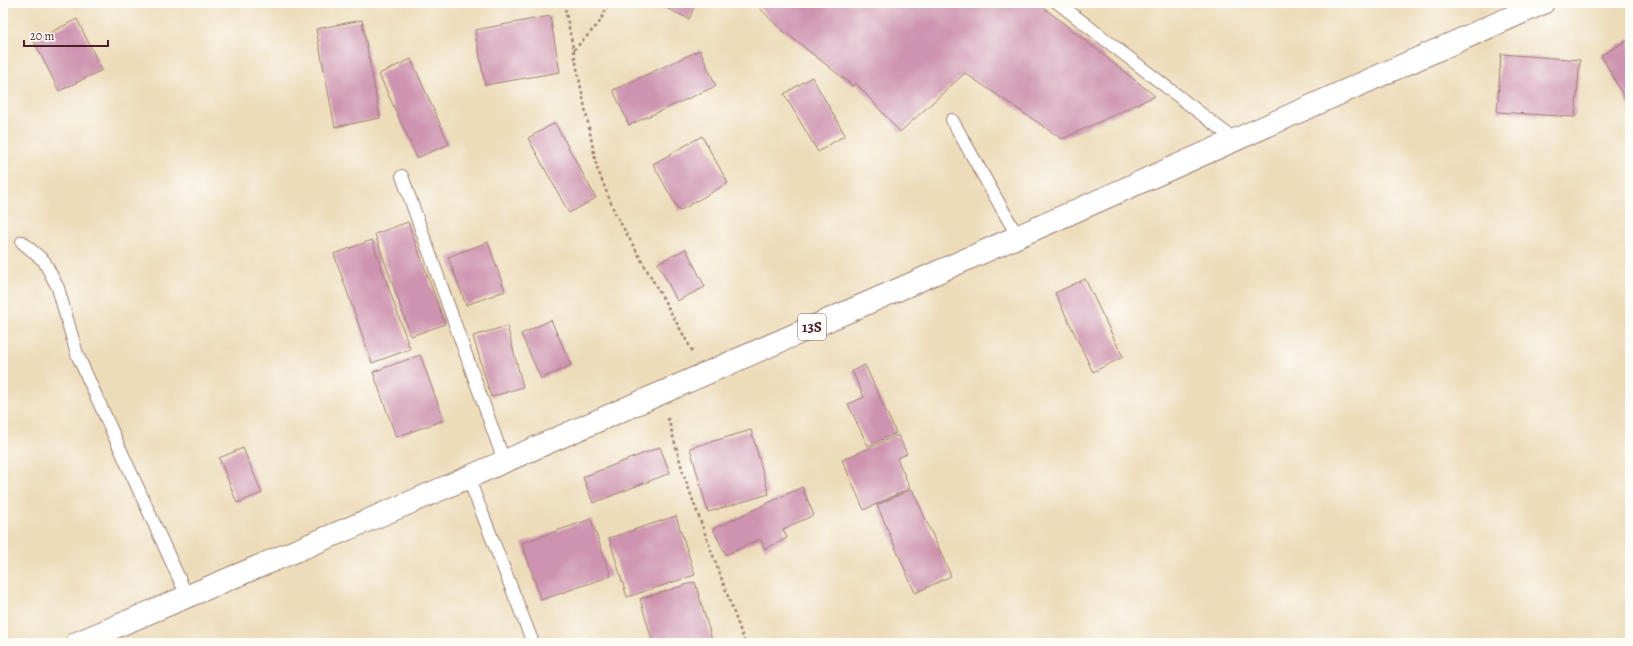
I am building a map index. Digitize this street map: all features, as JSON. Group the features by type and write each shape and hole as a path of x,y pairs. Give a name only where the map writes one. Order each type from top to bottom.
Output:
{"highway":[{"name":"13S","path":"77,643 706,374 1018,237 1533,5"}],"lane":[{"path":"1058,3 1235,140"},
{"path":"952,120 1018,237"},
{"path":"402,176 504,461"},
{"path":"22,242 44,261 58,288 77,354 132,471 187,596"},
{"path":"468,477 533,643"}],"path":[{"path":"564,3 597,168 615,213 706,374"},
{"path":"574,51 599,23 609,3"},
{"path":"661,393 684,476 745,643"}],"building":[{"path":"656,3 696,3 689,19"},
{"path":"755,3 1038,3 1155,96 1062,139 965,73 900,132 856,83 853,86 776,25"},
{"path":"550,16 560,72 485,85 475,30"},
{"path":"77,19 102,70 59,91 34,41"},
{"path":"362,20 380,118 335,127 316,29"},
{"path":"1630,39 1630,108 1601,55"},
{"path":"700,50 716,86 629,125 613,90"},
{"path":"1501,54 1580,60 1575,117 1497,112"},
{"path":"411,59 449,144 417,158 379,74"},
{"path":"812,77 845,135 818,152 784,94"},
{"path":"555,123 596,198 569,213 528,138"},
{"path":"702,136 728,183 679,211 653,164"},
{"path":"408,222 445,324 411,336 375,234"},
{"path":"372,240 410,349 372,363 334,254"},
{"path":"488,242 505,291 466,305 448,257"},
{"path":"686,249 705,287 677,301 658,263"},
{"path":"1085,279 1123,357 1093,372 1055,293"},
{"path":"551,320 571,365 541,379 521,334"},
{"path":"507,326 523,387 491,397 473,336"},
{"path":"420,355 444,420 396,437 373,372"},
{"path":"865,365 896,433 868,446 848,404 864,397 852,371"},
{"path":"751,430 769,494 708,512 690,448"},
{"path":"898,435 907,454 897,458 910,488 864,510 842,460"},
{"path":"660,447 670,473 593,503 583,477"},
{"path":"243,448 262,493 237,503 219,458"},
{"path":"802,487 814,515 783,529 787,538 765,549 760,539 726,555 713,529"},
{"path":"912,489 951,576 915,593 877,505"},
{"path":"676,516 695,575 627,597 609,538"},
{"path":"591,519 611,576 541,600 522,543"},
{"path":"695,582 713,643 653,643 640,599"}]}
